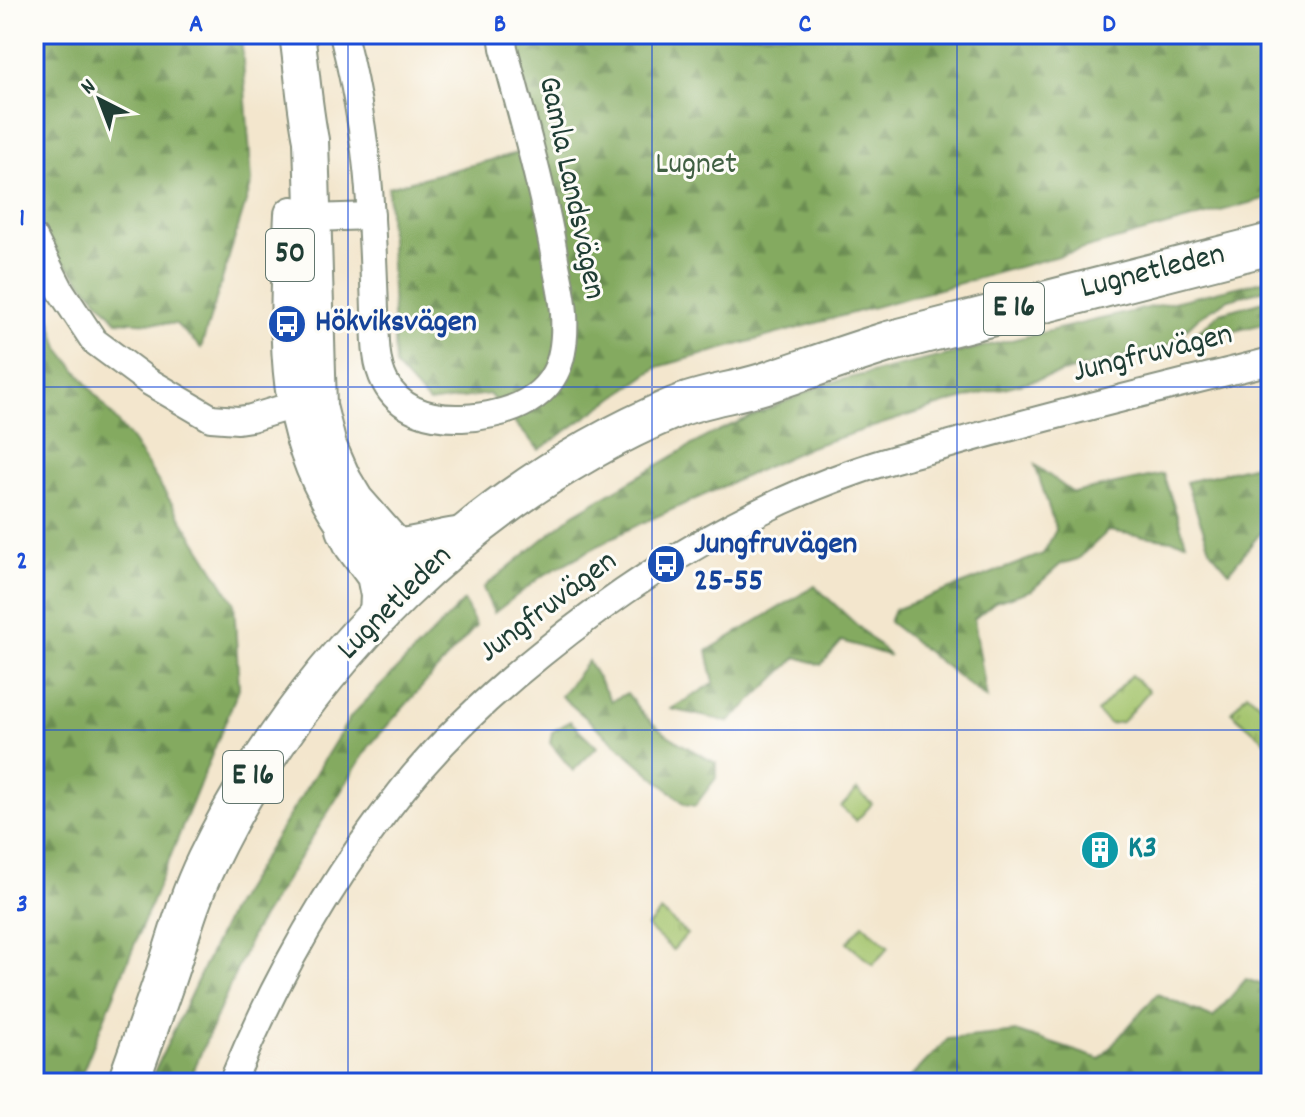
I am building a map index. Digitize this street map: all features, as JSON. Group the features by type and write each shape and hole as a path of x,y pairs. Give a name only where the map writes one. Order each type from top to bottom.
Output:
{"highway":[{"name":"Lugnetleden","path":"128,1083 187,907 207,861 255,773 305,701 414,577 501,508 569,463 679,406 760,385 903,338 1271,244"},
{"name":"Lugnetleden","path":"169,964 205,911 262,810 314,733 358,678 414,577 495,547 595,476 760,385"},
{"name":"50","path":"347,529 377,575 381,595 380,614"}],"main road":[{"name":"50","path":"297,34 305,106 296,141 302,218 287,324 306,402 314,472 321,489 347,529 377,557 414,577"},
{"name":"50","path":"306,402 344,480 414,577"}],"street":[{"name":"Gamla Landsvägen","path":"343,34 364,142 381,370 395,396 410,409 448,418 467,418 518,407 548,385 557,370 562,351 564,315 548,219 502,34"},
{"path":"302,218 371,216"},
{"path":"34,238 61,291 94,341 148,381 211,418 238,420 306,402"},
{"name":"Jungfruvägen","path":"232,1083 261,1014 312,921 403,789 499,688 578,624 625,591 738,522 857,471 1051,416 1271,361"}],"green space":[{"path":"34,34 241,34 252,182 201,348 176,324 117,321 66,264 37,275 59,348 133,442 234,602 239,688 78,1083 34,1083"},
{"name":"Lugnet","path":"512,34 1271,34 1271,197 658,367 539,450 489,394 429,403 395,366 388,187 541,147"},
{"path":"1271,279 1271,288 1229,299 1199,317 1170,345 954,401 810,447 627,530 542,576 494,613 483,588 574,514 711,434 828,383"},
{"path":"1271,299 1271,322 1198,340 1198,332 1220,313"},
{"path":"1271,461 1271,520 1229,572 1211,551 1186,482"},
{"path":"1035,465 1073,493 1163,474 1186,542 1108,531 1078,559 1061,564 1032,590 995,602 974,619 987,699 889,622 894,610 1043,554 1056,530"},
{"path":"815,586 890,656 842,641 821,665 797,657 729,722 671,709 714,683 707,651"},
{"path":"464,601 476,626 370,745 253,932 188,1083 149,1083 230,911 351,716"},
{"path":"588,661 611,701 627,693 644,715 662,731 716,763 716,778 695,806 685,804 561,696"},
{"path":"1131,675 1149,691 1122,722 1110,724 1097,712"},
{"path":"1247,693 1271,714 1271,746 1231,712"},
{"path":"570,721 597,747 573,771 550,743 552,732"},
{"path":"857,790 872,804 856,821 841,807"},
{"path":"661,911 687,934 673,950 647,927"},
{"path":"863,924 889,947 873,965 847,943"},
{"path":"1246,979 1271,988 1271,1056 1248,1083 905,1083 948,1039 1018,1032 1100,1059 1157,994 1213,1018"}],"place":[{"name":"Hökviksvägen","path":"287,324"},
{"name":"Jungfruvägen 25-55","path":"666,564"},
{"name":"K3","path":"1100,850"}]}
